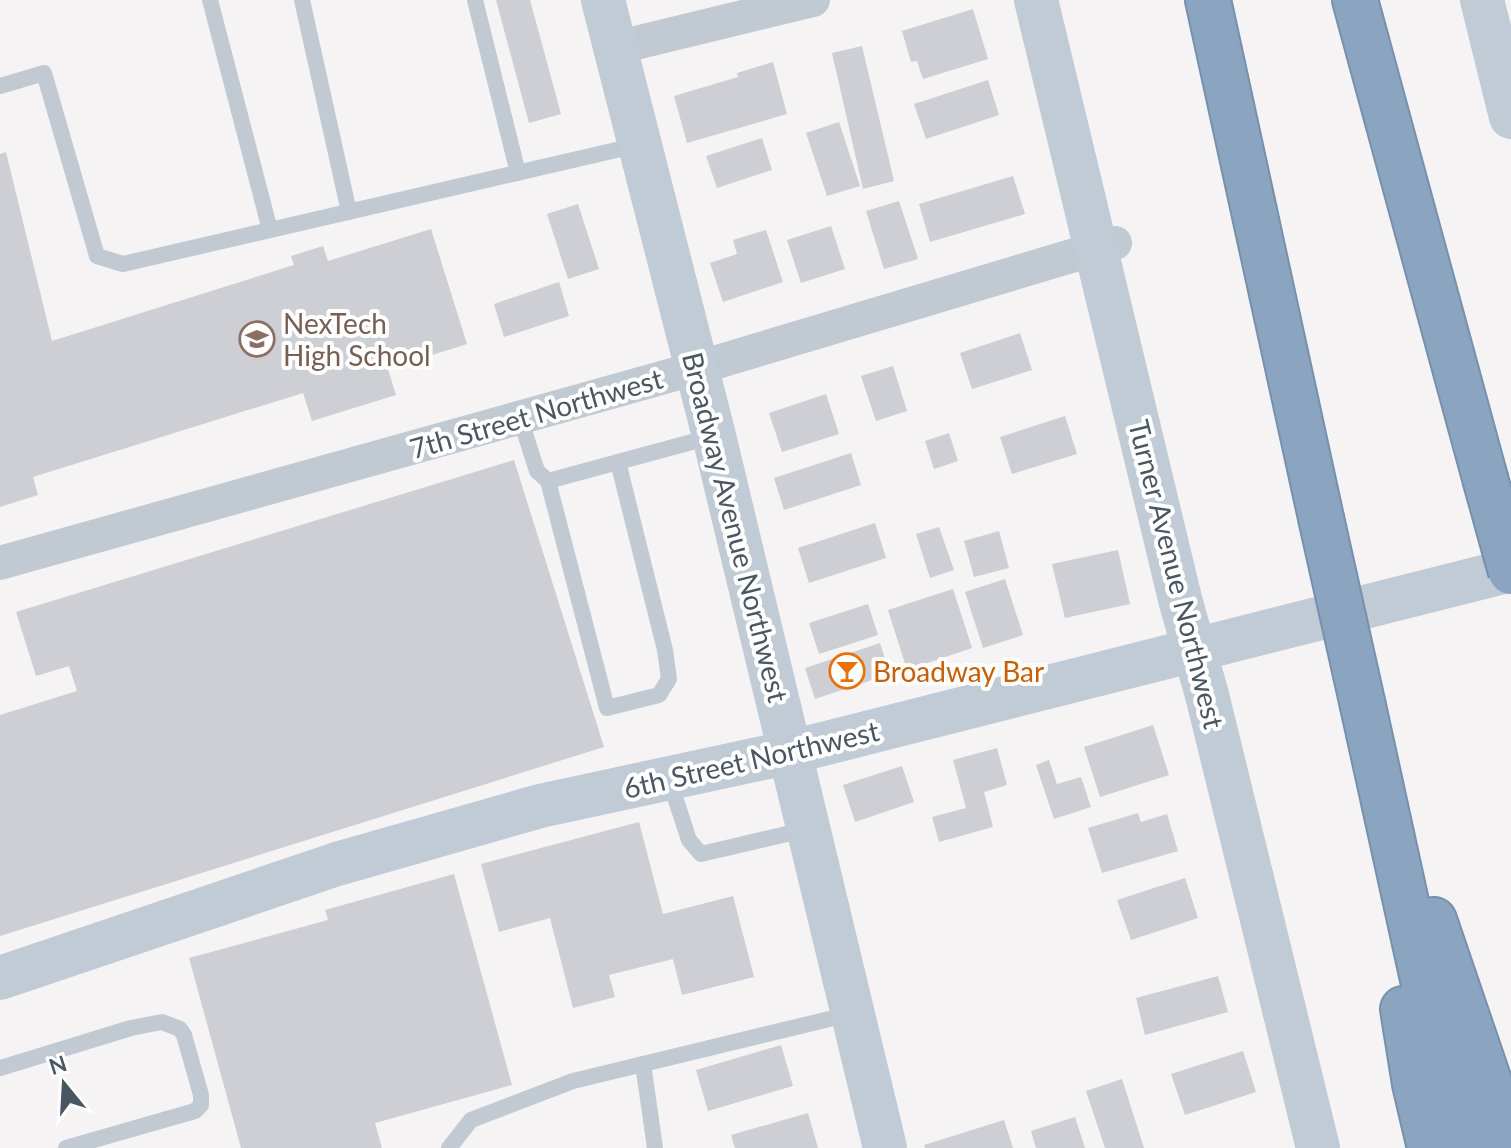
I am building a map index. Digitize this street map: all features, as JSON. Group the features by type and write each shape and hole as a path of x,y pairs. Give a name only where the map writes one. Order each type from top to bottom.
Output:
{"highway":[{"path":"1208,0 1441,1059 1467,1148"},
{"path":"1355,0 1511,571"},
{"path":"1365,713 1511,1146"},
{"path":"1382,796 1407,1041 1430,1148"}],"street":[{"name":"Broadway Avenue Northwest","path":"603,0 714,436 885,1148"},
{"path":"615,48 813,0"},
{"name":"Turner Avenue Northwest","path":"1036,0 1106,246 1180,599 1318,1148"},
{"path":"1488,3 1511,117"},
{"name":"7th Street Northwest","path":"0,563 697,368 1106,246"},
{"name":"6th Street Northwest","path":"0,978 337,864 540,806 791,752 1511,571"}],"lane":[{"path":"210,0 270,230"},
{"path":"302,0 349,212"},
{"path":"475,0 518,173"},
{"path":"0,86 44,73 97,256 123,264 640,145"},
{"path":"520,418 537,471 548,481 607,708 659,695 669,679 665,650 618,462"},
{"path":"548,481 714,436"},
{"path":"668,778 689,840 701,854 809,829"},
{"path":"449,1148 471,1120 573,1081 853,1013"},
{"path":"0,1068 131,1028 162,1022 180,1029 201,1095 201,1105 186,1116 66,1148"},
{"path":"643,1064 655,1148"}],"building":[{"path":"496,0 530,0 561,114 529,123"},
{"path":"973,9 988,59 923,79 917,61 911,62 902,31"},
{"path":"862,46 894,181 863,189 832,53"},
{"path":"773,62 787,114 687,143 674,96 738,77 737,73"},
{"path":"988,80 999,115 926,139 914,104"},
{"path":"839,122 860,186 827,196 806,133"},
{"path":"762,138 772,170 717,188 706,156"},
{"path":"6,152 52,341 294,265 291,256 323,246 328,261 431,229 467,344 388,369 396,395 312,421 303,393 33,477 38,495 0,507 0,154"},
{"path":"1013,176 1025,214 930,242 919,204"},
{"path":"899,201 918,259 884,269 866,211"},
{"path":"578,204 599,269 568,279 547,214"},
{"path":"831,226 845,269 801,283 787,240"},
{"path":"766,230 783,282 723,302 710,263 737,254 733,240"},
{"path":"559,282 569,316 504,337 494,304"},
{"path":"1020,333 1032,370 972,389 960,353"},
{"path":"893,366 907,411 876,421 861,376"},
{"path":"826,394 839,434 782,452 769,413"},
{"path":"1065,416 1077,454 1012,474 1000,437"},
{"path":"949,433 958,461 934,469 925,441"},
{"path":"851,453 861,485 784,510 774,478"},
{"path":"514,460 604,747 0,936 0,715 77,691 69,666 36,676 16,612"},
{"path":"875,523 886,558 809,583 798,548"},
{"path":"939,527 954,570 930,578 916,534"},
{"path":"999,531 1009,568 974,577 964,541"},
{"path":"1118,550 1130,604 1065,618 1052,564"},
{"path":"1005,579 1023,635 983,648 965,592"},
{"path":"953,589 972,648 907,670 888,610"},
{"path":"868,604 878,635 819,654 809,623"},
{"name":"Broadway Bar","path":"880,643 890,674 815,699 805,668"},
{"path":"1153,725 1169,775 1100,797 1084,747"},
{"path":"997,748 1007,785 984,792 993,827 939,842 932,817 966,808 953,760"},
{"path":"1049,760 1057,784 1081,777 1091,807 1054,819 1036,765"},
{"path":"902,766 914,802 855,822 843,785"},
{"path":"1138,813 1141,822 1167,814 1178,851 1102,873 1088,828"},
{"path":"639,822 663,914 733,896 754,977 682,995 673,959 609,975 615,997 573,1008 550,918 499,932 481,864"},
{"path":"454,874 512,1085 375,1123 382,1148 241,1148 189,958 328,920 325,910"},
{"path":"1185,878 1198,918 1131,940 1117,900"},
{"path":"1218,976 1228,1012 1145,1035 1136,998"},
{"path":"781,1045 793,1086 708,1111 696,1070"},
{"path":"1243,1051 1256,1092 1185,1115 1171,1074"},
{"path":"1122,1079 1144,1148 1105,1148 1086,1091"},
{"path":"808,1113 818,1148 735,1148 731,1135"},
{"path":"1075,1117 1085,1148 1036,1148 1031,1131"},
{"path":"1004,1120 1013,1148 925,1148 924,1145"}],"place":[{"name":"NexTech High School","path":"257,339"},
{"name":"Broadway Bar","path":"847,671"}]}
